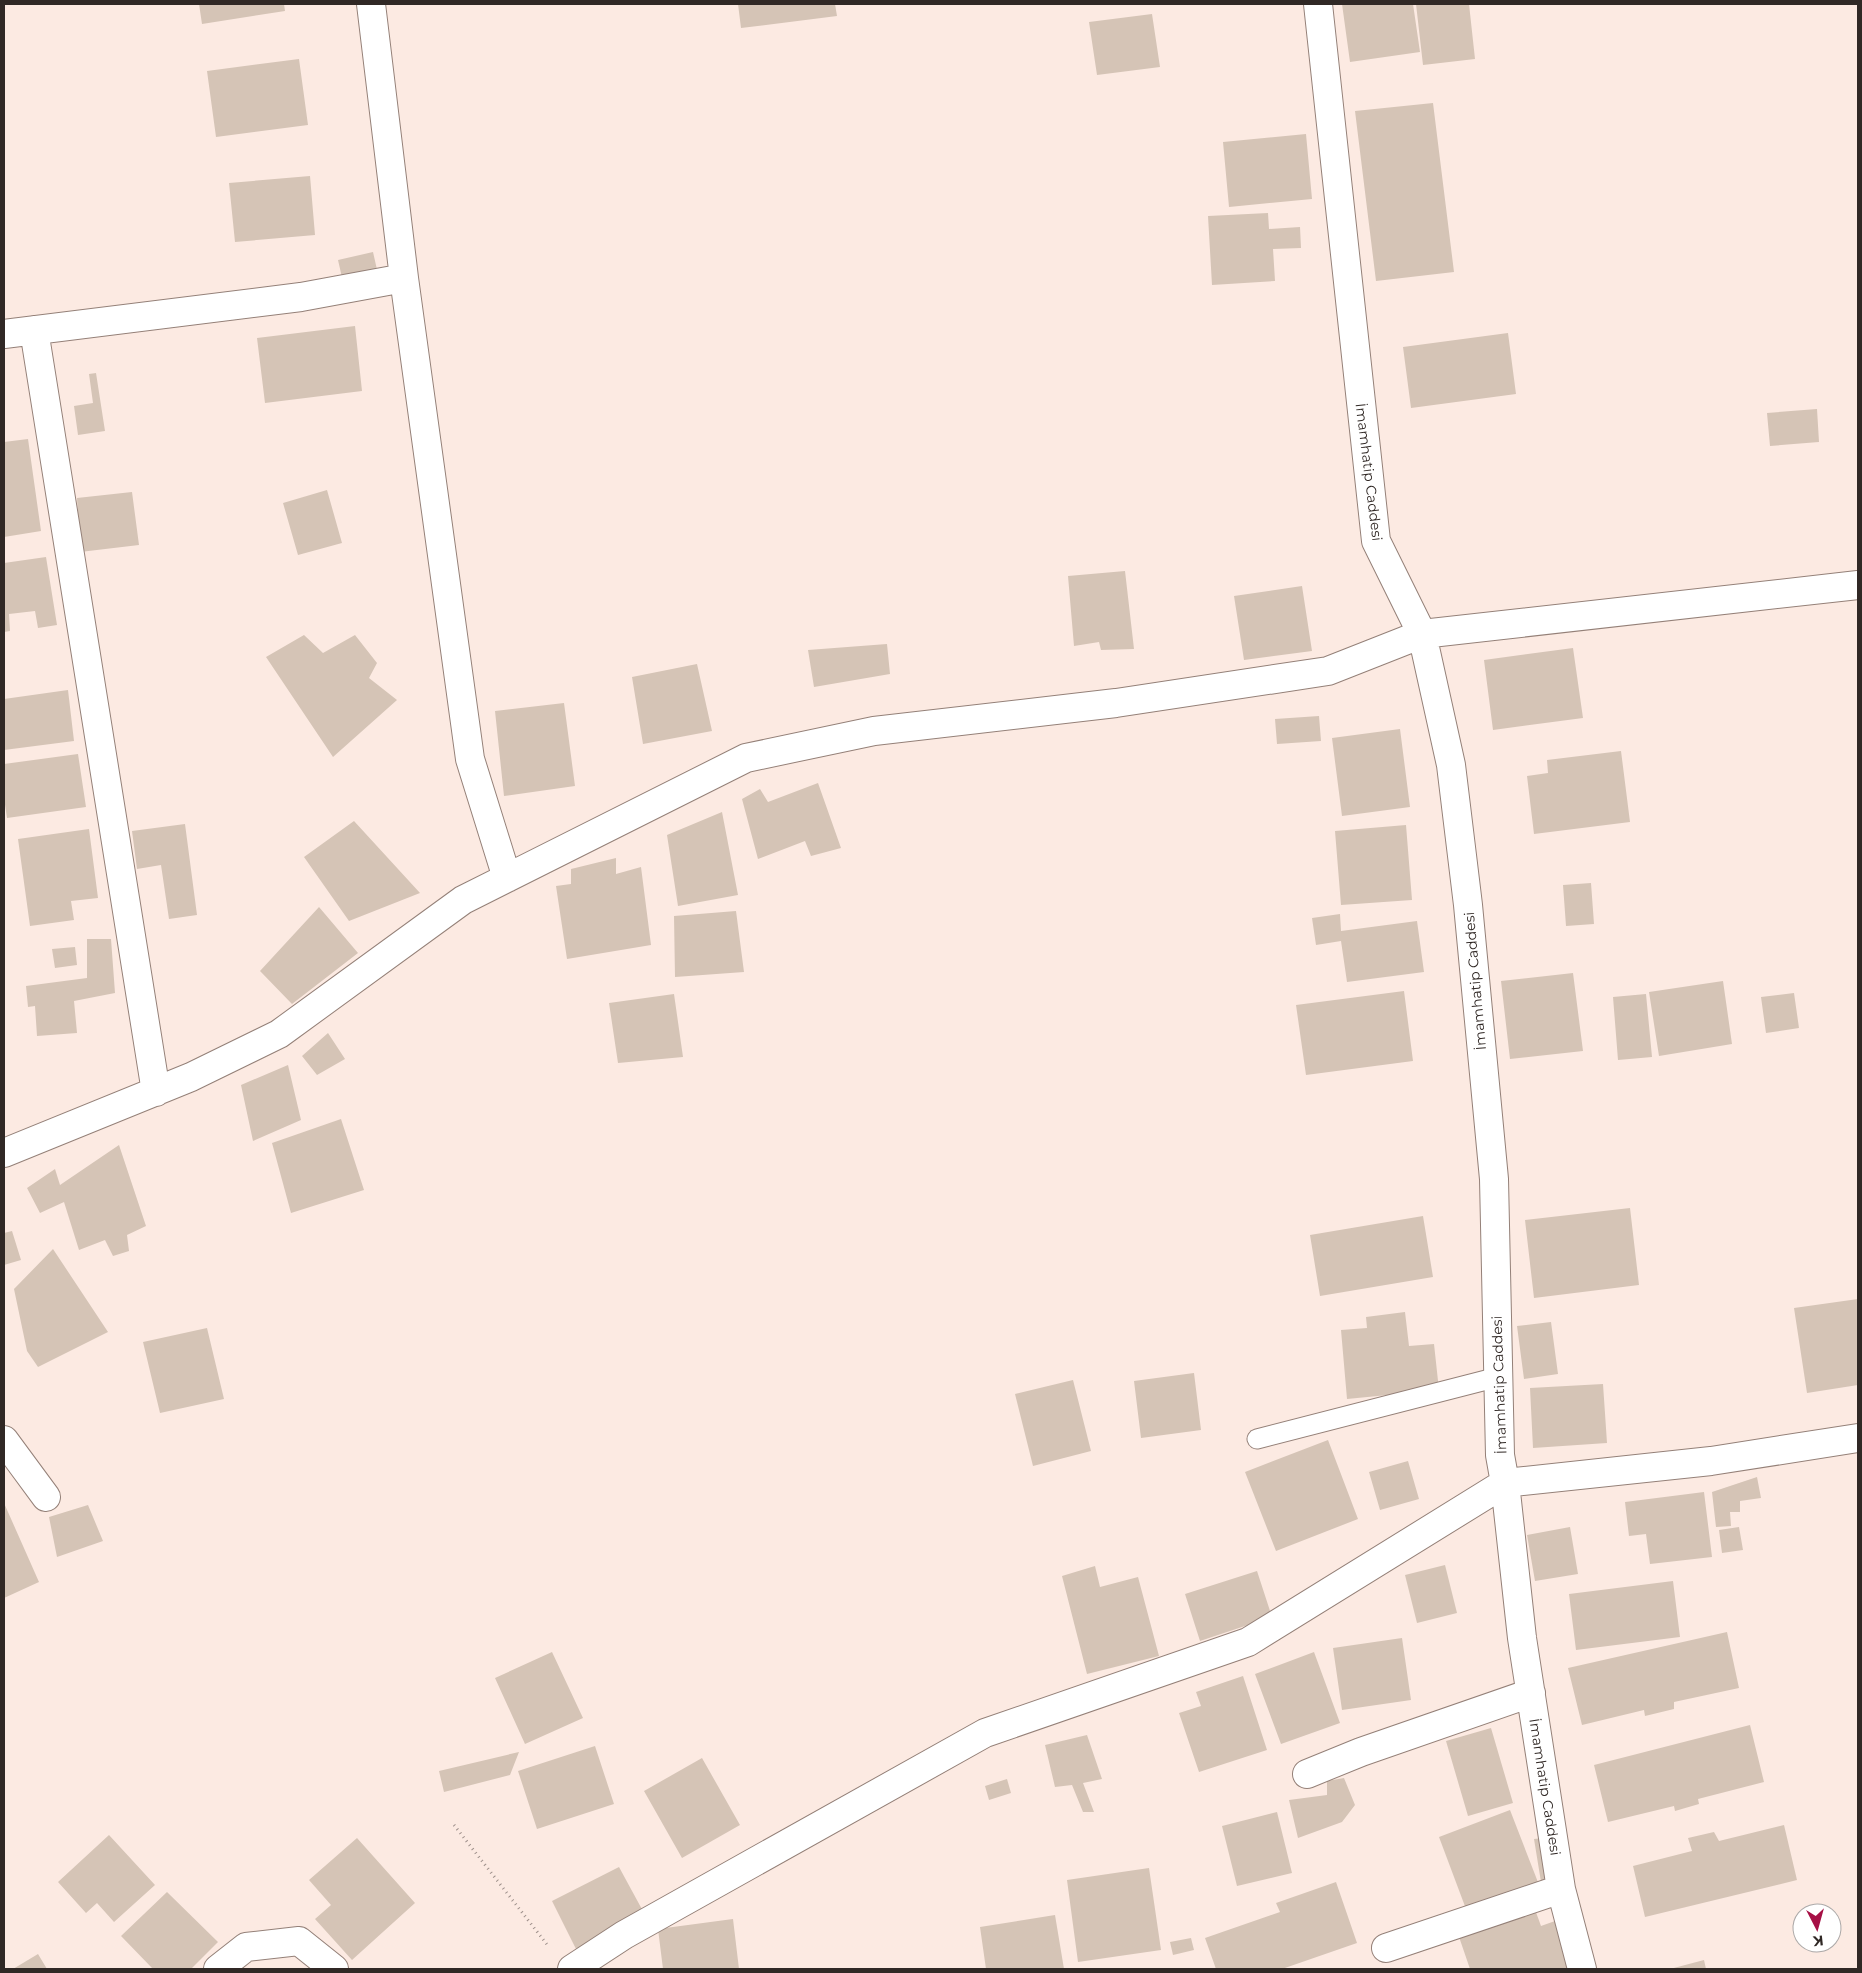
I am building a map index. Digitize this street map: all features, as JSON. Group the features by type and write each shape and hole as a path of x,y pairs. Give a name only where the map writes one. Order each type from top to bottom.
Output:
{"street":[{"path":"372,4 404,278 470,759 507,878"},
{"name":"İmamhatip Caddesi","path":"1318,4 1376,541 1422,634 1451,765 1469,915 1494,1179 1500,1455 1505,1483 1522,1638 1561,1890 1582,1969"},
{"path":"4,334 301,297 404,278"},
{"path":"34,330 156,1092"},
{"path":"4,1153 191,1077 279,1034 463,900 746,758 874,731 1116,703 1328,671 1422,634 1858,585"},
{"path":"563,1962 624,1935 985,1733 1248,1642 1505,1483 1711,1461 1858,1438"},
{"path":"4,1440 46,1497"},
{"path":"1307,1774 1361,1752 1530,1693"},
{"path":"1386,1948 1561,1890"},
{"path":"218,1969 246,1947 299,1942 334,1969"}],"lane":[{"path":"1257,1439 1498,1377"}],"path":[{"path":"454,1825 563,1962"}],"building":[{"path":"199,4 284,4 285,11 202,24"},
{"path":"738,4 835,4 837,16 741,28"},
{"path":"1342,4 1413,4 1420,52 1350,62"},
{"path":"1416,4 1469,4 1475,59 1423,65"},
{"path":"1152,14 1160,67 1097,75 1089,22"},
{"path":"299,59 308,125 216,137 207,71"},
{"path":"1433,103 1454,272 1376,281 1355,111"},
{"path":"1306,134 1312,199 1229,207 1223,142"},
{"path":"310,176 315,235 235,242 229,183"},
{"path":"1268,213 1269,229 1300,227 1301,248 1273,249 1275,281 1212,285 1208,216"},
{"path":"373,252 378,274 343,282 338,260"},
{"path":"355,326 362,391 265,403 257,338"},
{"path":"1508,333 1516,394 1411,408 1403,347"},
{"path":"96,373 105,431 78,435 74,406 93,403 89,374"},
{"path":"1817,409 1819,442 1770,446 1767,413"},
{"path":"28,439 41,531 4,537 4,442"},
{"path":"327,490 342,543 298,555 283,503"},
{"path":"132,492 139,545 80,552 77,498"},
{"path":"46,557 57,625 38,628 35,611 9,614 10,631 4,632 4,563"},
{"path":"1125,571 1134,649 1101,650 1099,642 1074,646 1068,576"},
{"path":"1302,586 1312,651 1244,660 1234,596"},
{"path":"304,635 323,653 355,635 377,663 369,678 397,700 333,757 266,657"},
{"path":"887,644 890,674 814,687 808,650"},
{"path":"1573,648 1583,718 1493,730 1484,660"},
{"path":"697,664 712,731 643,744 632,677"},
{"path":"68,690 74,741 4,750 4,699"},
{"path":"564,703 575,786 504,796 495,711"},
{"path":"1319,716 1321,741 1277,744 1275,719"},
{"path":"1400,729 1410,807 1342,816 1332,738"},
{"path":"1621,751 1630,822 1534,834 1527,776 1548,773 1547,760"},
{"path":"78,754 86,807 7,818 4,798 4,764"},
{"path":"818,783 841,848 811,856 805,841 758,859 742,799 760,789 768,802"},
{"path":"722,812 738,895 678,906 667,835"},
{"path":"354,821 420,893 349,921 304,857"},
{"path":"185,824 197,915 169,919 161,865 137,869 132,831"},
{"path":"1406,825 1412,900 1341,905 1335,831"},
{"path":"89,829 98,898 71,901 74,920 30,926 18,839"},
{"path":"616,858 616,874 641,867 651,945 567,959 556,886 571,884 571,869"},
{"path":"1591,883 1594,924 1566,926 1563,885"},
{"path":"319,907 358,953 292,1004 260,971"},
{"path":"736,911 744,972 675,977 674,916"},
{"path":"1340,914 1341,931 1417,921 1424,972 1347,982 1341,941 1316,945 1312,918"},
{"path":"87,939 111,939 115,993 74,1001 77,1033 37,1036 35,1006 28,1007 26,986 87,978"},
{"path":"75,947 77,965 55,968 52,949"},
{"path":"1573,973 1583,1051 1510,1059 1501,981"},
{"path":"1723,981 1732,1044 1659,1056 1649,992"},
{"path":"1404,991 1413,1061 1306,1075 1296,1005"},
{"path":"1794,993 1799,1028 1766,1033 1761,997"},
{"path":"674,994 683,1057 618,1063 609,1003"},
{"path":"1646,994 1652,1057 1618,1060 1613,997"},
{"path":"328,1033 345,1059 317,1075 302,1056"},
{"path":"288,1065 301,1120 253,1141 241,1085"},
{"path":"341,1119 364,1190 291,1213 272,1143"},
{"path":"119,1145 146,1226 127,1235 129,1251 113,1256 105,1240 79,1250 64,1202 40,1213 27,1188 55,1169 60,1185"},
{"path":"1630,1208 1639,1285 1534,1298 1525,1220"},
{"path":"1423,1216 1433,1277 1320,1296 1310,1235"},
{"path":"12,1231 21,1260 4,1265 4,1233"},
{"path":"53,1249 108,1332 38,1367 27,1351 14,1289"},
{"path":"1858,1299 1858,1385 1807,1393 1794,1308"},
{"path":"1405,1312 1409,1346 1434,1344 1439,1390 1347,1399 1341,1330 1367,1328 1366,1317"},
{"path":"1551,1322 1558,1374 1524,1379 1517,1326"},
{"path":"207,1328 224,1399 160,1413 143,1342"},
{"path":"1194,1373 1201,1430 1141,1438 1134,1381"},
{"path":"1073,1380 1091,1451 1033,1466 1015,1394"},
{"path":"1603,1384 1607,1443 1533,1448 1530,1388"},
{"path":"1328,1440 1358,1519 1276,1551 1245,1472"},
{"path":"1408,1461 1419,1499 1380,1510 1369,1472"},
{"path":"1757,1477 1761,1498 1740,1501 1740,1512 1730,1512 1731,1526 1716,1527 1712,1492"},
{"path":"1704,1492 1712,1557 1650,1564 1646,1534 1629,1536 1625,1502"},
{"path":"4,1503 39,1582 4,1598"},
{"path":"88,1505 103,1541 57,1557 49,1517"},
{"path":"1570,1527 1578,1574 1535,1581 1527,1535"},
{"path":"1739,1527 1743,1550 1722,1553 1719,1530"},
{"path":"1445,1565 1457,1613 1417,1623 1405,1575"},
{"path":"1095,1566 1100,1587 1138,1577 1159,1656 1087,1674 1062,1576"},
{"path":"1257,1571 1272,1617 1200,1641 1185,1594"},
{"path":"1673,1581 1680,1637 1576,1650 1569,1594"},
{"path":"1727,1632 1739,1688 1674,1702 1674,1709 1645,1716 1644,1710 1582,1725 1568,1668"},
{"path":"1402,1638 1411,1700 1342,1710 1333,1648"},
{"path":"552,1652 583,1718 525,1744 495,1678"},
{"path":"1314,1652 1340,1723 1281,1744 1255,1674"},
{"path":"1243,1676 1267,1750 1199,1772 1179,1713 1201,1706 1196,1692"},
{"path":"1750,1725 1764,1782 1698,1799 1699,1804 1675,1811 1674,1806 1608,1822 1594,1765"},
{"path":"1491,1728 1513,1803 1468,1816 1446,1741"},
{"path":"1087,1735 1102,1779 1083,1783 1094,1812 1083,1812 1072,1785 1055,1787 1045,1745"},
{"path":"595,1746 614,1804 537,1829 518,1771"},
{"path":"519,1752 510,1775 444,1792 439,1771"},
{"path":"702,1758 740,1825 682,1858 644,1791"},
{"path":"1344,1778 1355,1805 1342,1822 1298,1838 1289,1800 1327,1795 1327,1781"},
{"path":"1007,1779 1011,1793 989,1800 985,1786"},
{"path":"1510,1810 1541,1890 1469,1917 1439,1837"},
{"path":"1277,1812 1292,1873 1237,1886 1222,1826"},
{"path":"1784,1825 1797,1880 1645,1917 1633,1866 1692,1851 1688,1838 1714,1832 1719,1841"},
{"path":"109,1835 155,1885 114,1922 97,1903 86,1913 58,1882"},
{"path":"1551,1837 1555,1880 1541,1882 1534,1839"},
{"path":"357,1838 415,1903 352,1960 315,1919 331,1905 309,1880"},
{"path":"619,1867 644,1913 576,1949 552,1901"},
{"path":"1149,1868 1161,1950 1078,1962 1067,1880"},
{"path":"1336,1882 1357,1943 1282,1969 1216,1969 1205,1938 1280,1912 1276,1903"},
{"path":"167,1892 218,1942 191,1969 153,1969 121,1936"},
{"path":"1533,1904 1541,1926 1555,1921 1573,1969 1470,1969 1457,1931"},
{"path":"1055,1915 1064,1969 986,1969 980,1927"},
{"path":"733,1919 739,1969 663,1969 658,1929"},
{"path":"1191,1938 1194,1950 1173,1955 1170,1942"},
{"path":"38,1954 47,1969 13,1969"},
{"path":"1704,1960 1706,1969 1670,1969"}]}
